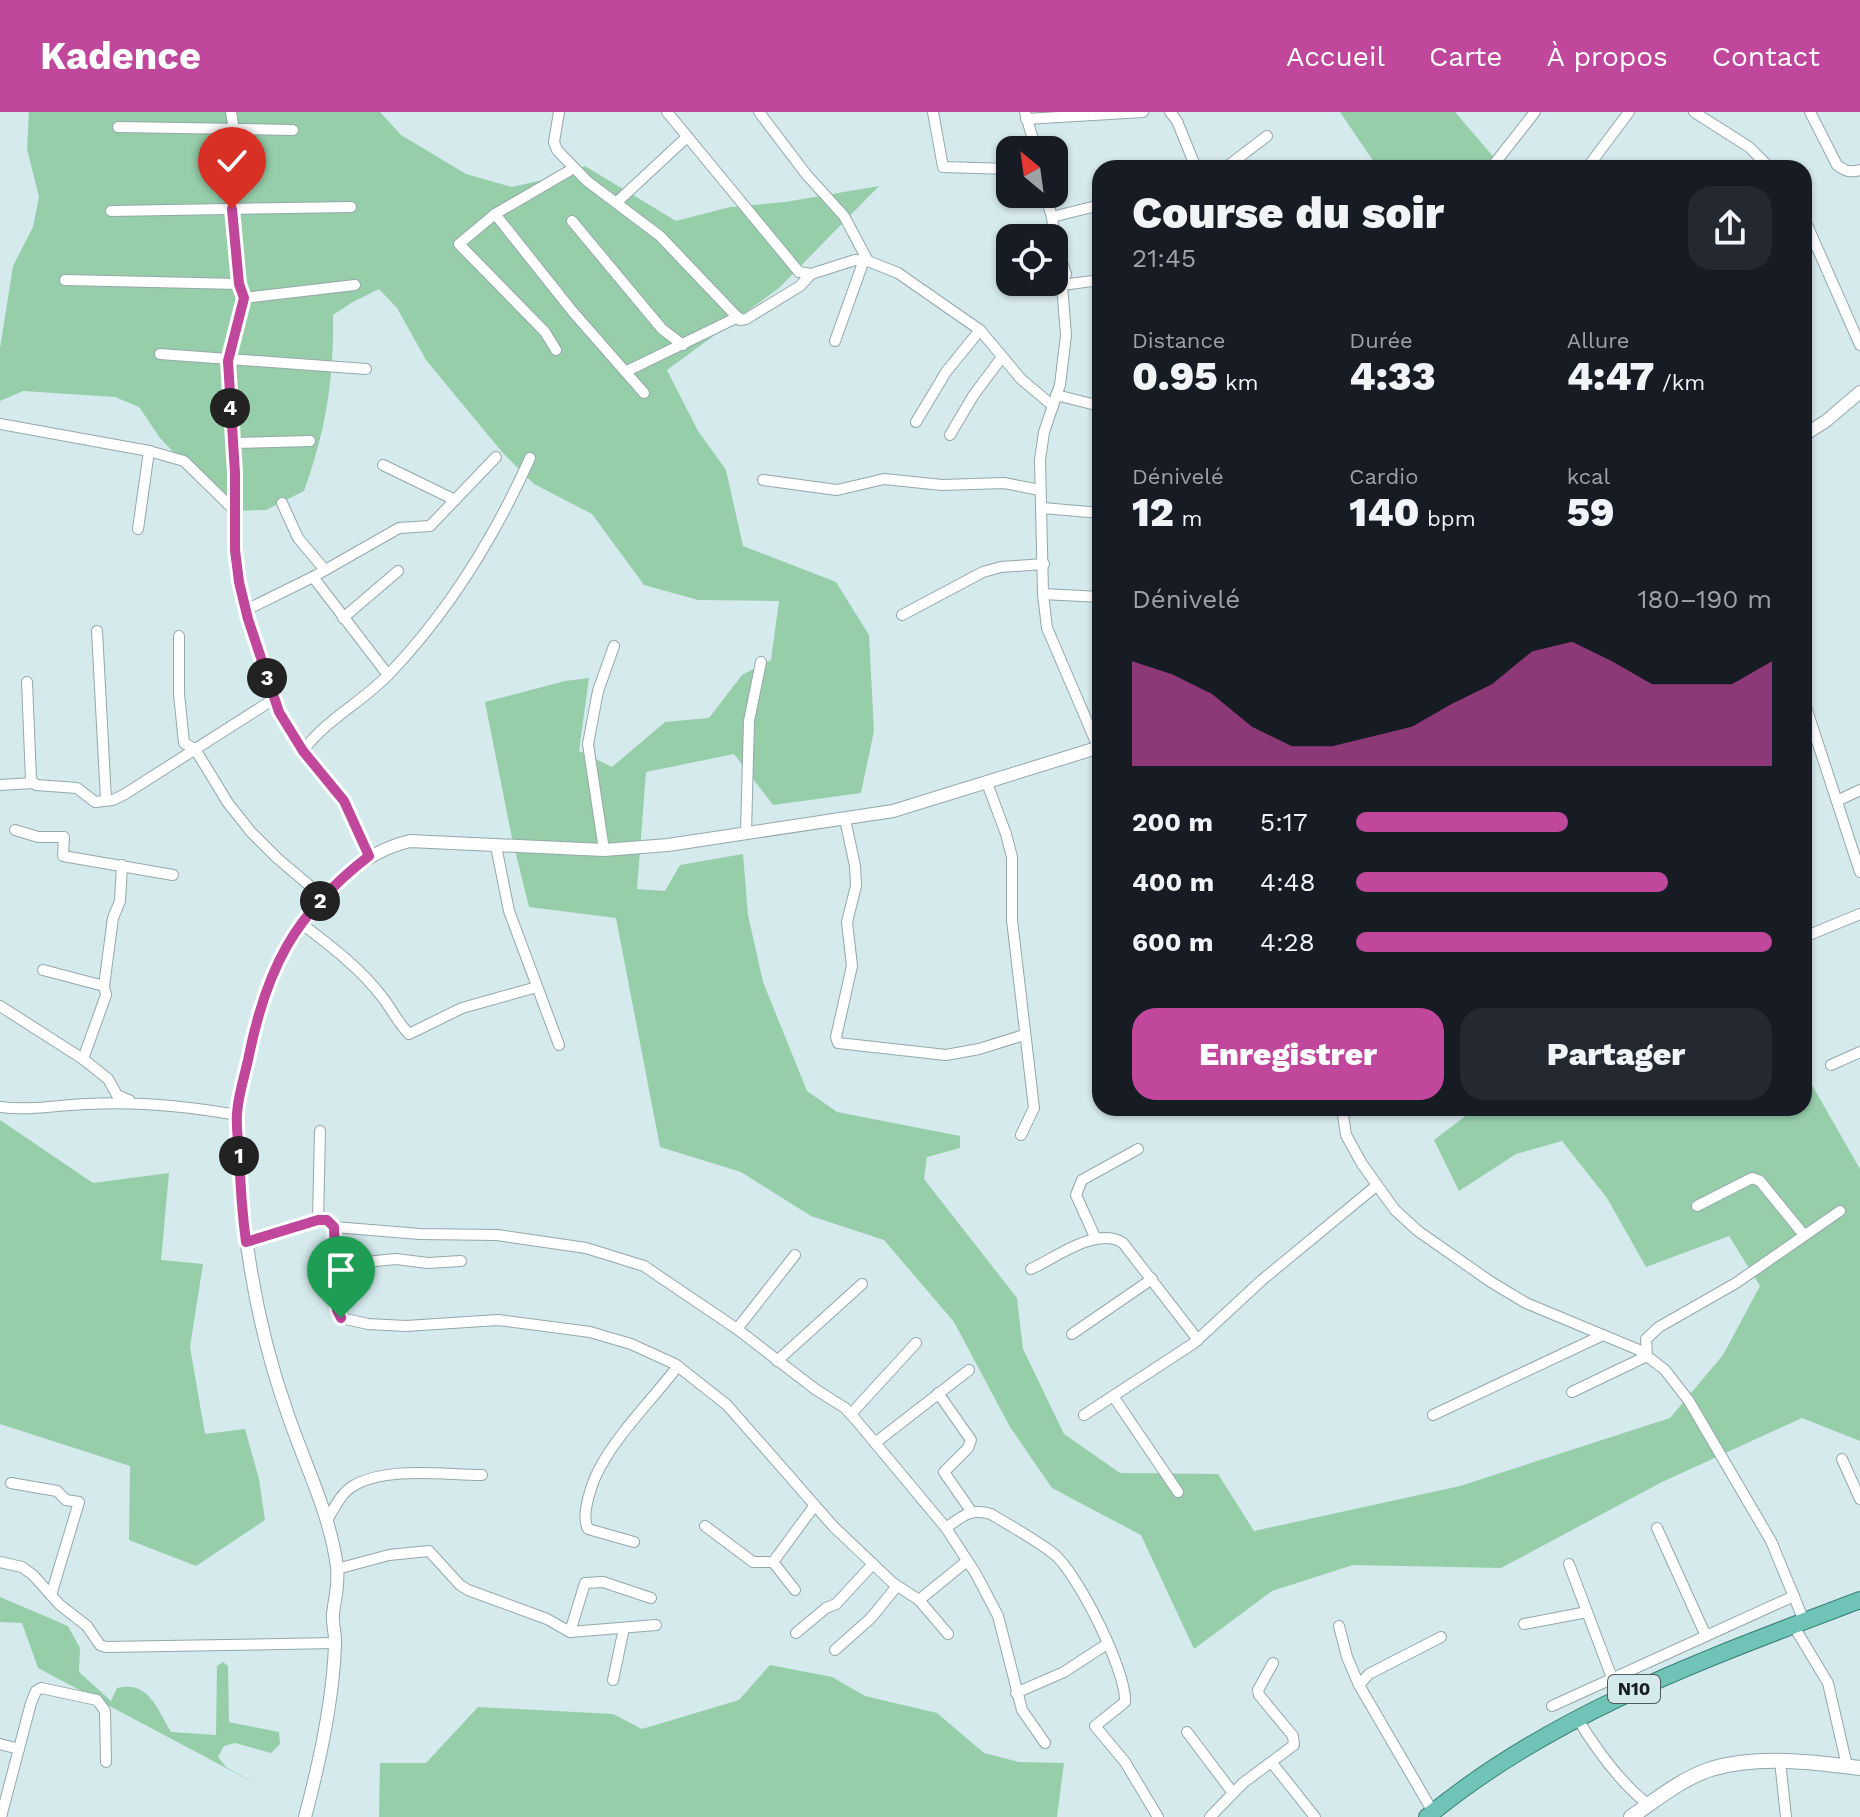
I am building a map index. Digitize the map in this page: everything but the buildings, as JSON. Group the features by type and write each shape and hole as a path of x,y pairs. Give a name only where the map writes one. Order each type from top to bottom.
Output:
{"highway":[{"name":"N10","path":"1430,1815 1516,1753 1577,1718 1681,1668 1860,1600"}],"main road":[{"path":"1631,1817 1671,1789 1712,1769 1780,1761 1853,1767"}],"street":[{"path":"231,112 234,128 232,209 239,284 244,298 228,361 237,566 246,610 274,699 303,751 344,801 369,856"},
{"path":"559,112 555,145 574,168 660,236 738,317 746,319 755,314 800,286 811,274 849,261 866,260 898,273 980,330 1021,379 1054,400 1092,405"},
{"path":"667,112 795,268 811,274"},
{"path":"759,112 806,174 844,216 866,260 835,341"},
{"path":"933,112 943,167 996,169"},
{"path":"1032,136 1026,116 1143,112"},
{"path":"1170,112 1177,121 1193,160"},
{"path":"1497,160 1535,112"},
{"path":"1593,160 1629,112"},
{"path":"1694,112 1710,116 1762,160"},
{"path":"1810,112 1837,165 1844,171 1860,170"},
{"path":"118,127 293,130"},
{"path":"1236,160 1267,136"},
{"path":"617,202 687,137"},
{"path":"556,350 545,332 459,244 495,214 574,168"},
{"path":"111,211 351,207"},
{"path":"1052,217 1092,207"},
{"path":"1049,208 1053,224"},
{"path":"495,214 573,312 644,393"},
{"path":"572,221 662,329 683,345"},
{"path":"1812,236 1860,345"},
{"path":"65,280 239,284"},
{"path":"1068,284 1092,281"},
{"path":"244,298 355,285"},
{"path":"1063,296 1066,335 1064,361 1044,432 1040,490 1043,508 1043,594 1047,628 1092,731"},
{"path":"627,371 738,317"},
{"path":"916,422 946,372 980,330"},
{"path":"160,354 366,369"},
{"path":"950,435 973,396 1002,357"},
{"path":"1812,430 1860,392"},
{"path":"0,424 149,451 184,461 235,511"},
{"path":"232,443 310,441"},
{"path":"138,529 149,451"},
{"path":"246,610 313,577 399,528 430,526 496,457"},
{"path":"303,751 324,726 388,675 455,595 490,537 530,458"},
{"path":"383,465 455,500"},
{"path":"763,480 837,490 884,479 942,485 1004,483 1040,490"},
{"path":"282,503 298,538 325,570"},
{"path":"1043,508 1092,512"},
{"path":"902,615 983,572 1001,567 1044,564"},
{"path":"343,618 398,571"},
{"path":"313,577 388,675"},
{"path":"1043,594 1092,597"},
{"path":"97,631 106,800"},
{"path":"179,636 179,694 184,743 195,749 228,803 251,832 323,897"},
{"path":"604,850 588,744 598,691 614,646"},
{"path":"746,832 749,721 761,662"},
{"path":"27,682 30,777 33,783"},
{"path":"0,785 33,783 73,787 92,801 106,800 125,794 274,699"},
{"path":"1812,725 1860,872"},
{"path":"305,1817 327,1719 335,1643 333,1616 339,1592 337,1569 327,1520 276,1378 246,1242 237,1115 257,1016 268,983 287,945 302,924 337,881 369,856 392,845 410,841 604,850 668,845 893,811 1092,749"},
{"path":"987,783 1012,857 1012,920 1034,1108 1021,1135"},
{"path":"1837,801 1860,790"},
{"path":"845,819 856,886 847,922 852,966 836,1037 838,1043 946,1055 1024,1035"},
{"path":"15,830 38,837 64,837 63,856 173,875"},
{"path":"496,846 509,911 559,1045"},
{"path":"83,1059 106,995 104,986 113,918 120,901 122,865"},
{"path":"1812,934 1860,914"},
{"path":"302,924 363,975 409,1034 462,1008 537,987"},
{"path":"43,970 104,986"},
{"path":"0,1006 83,1059 108,1079 117,1095 135,1102"},
{"path":"1831,1065 1860,1052"},
{"path":"0,1107 42,1109 135,1102 237,1115"},
{"path":"1343,1116 1346,1135 1376,1186 1395,1210 1418,1231 1526,1303 1639,1350 1665,1370 1689,1401 1771,1541 1794,1596 1798,1623 1828,1683 1853,1767"},
{"path":"318,1220 320,1131"},
{"path":"1095,1237 1076,1195 1077,1188 1082,1180 1138,1149"},
{"path":"1697,1206 1752,1178 1760,1181 1804,1235"},
{"path":"1084,1415 1198,1340 1262,1280 1376,1186"},
{"path":"1647,1356 1646,1339 1659,1327 1736,1283 1840,1211"},
{"path":"246,1242 327,1220 334,1227 420,1234 497,1235 586,1248 644,1266 737,1329 851,1414 946,1528 967,1561 998,1616 1022,1710 1045,1743"},
{"path":"334,1227 337,1310 341,1318 348,1321 406,1326 498,1320 590,1332 631,1344 678,1366 727,1405 815,1505 897,1586 919,1600 948,1634"},
{"path":"1031,1269 1095,1237 1115,1237 1123,1243 1198,1340"},
{"path":"737,1329 795,1255"},
{"path":"335,1265 396,1259 428,1263 461,1261"},
{"path":"1072,1334 1152,1279"},
{"path":"777,1361 862,1284"},
{"path":"1433,1415 1603,1335"},
{"path":"851,1414 916,1343"},
{"path":"1572,1392 1647,1356"},
{"path":"634,1542 588,1529 585,1521 587,1508 603,1461 678,1366"},
{"path":"875,1443 969,1370"},
{"path":"938,1393 971,1440 968,1448 944,1472 971,1511"},
{"path":"1113,1396 1178,1492"},
{"path":"1842,1459 1860,1499"},
{"path":"327,1520 354,1485 382,1474 482,1475"},
{"path":"11,1483 57,1491 66,1500 79,1502 51,1595"},
{"path":"773,1562 815,1505"},
{"path":"946,1528 971,1511 991,1514 1057,1557 1089,1605 1120,1672 1125,1702 1095,1726 1125,1762 1158,1817"},
{"path":"705,1526 753,1562 773,1562"},
{"path":"1657,1528 1706,1636"},
{"path":"337,1569 389,1555 429,1551 468,1590 547,1619 570,1632 656,1625"},
{"path":"919,1600 967,1561"},
{"path":"0,1562 22,1567 33,1575 106,1647 335,1643"},
{"path":"773,1562 795,1590"},
{"path":"796,1633 826,1608 836,1604 873,1564"},
{"path":"1569,1564 1612,1678"},
{"path":"570,1632 585,1583 603,1582 651,1598"},
{"path":"835,1650 871,1618 897,1586"},
{"path":"1552,1706 1794,1596"},
{"path":"1524,1624 1587,1612"},
{"path":"1339,1626 1359,1685 1430,1815"},
{"path":"613,1680 624,1628"},
{"path":"1359,1685 1369,1674 1441,1637"},
{"path":"1016,1693 1064,1672 1107,1644"},
{"path":"1210,1817 1233,1793 1291,1748 1295,1741 1259,1695 1258,1690 1273,1663"},
{"path":"1,1817 31,1703 36,1691 41,1688 97,1700 102,1704 105,1711 106,1762"},
{"path":"1577,1718 1592,1743 1636,1795 1649,1805"},
{"path":"1187,1732 1233,1793"},
{"path":"0,1744 19,1749"},
{"path":"1780,1761 1786,1817"},
{"path":"1272,1763 1315,1817"}],"green space":[{"path":"29,112 380,112 401,135 466,174 512,187 560,176 585,166 676,221 730,207 785,202 879,186 779,288 667,370 698,431 726,470 743,546 836,582 869,635 874,731 861,793 773,805 734,754 646,772 637,889 665,891 680,865 743,854 748,915 763,982 807,1091 837,1112 960,1136 960,1148 927,1157 924,1179 1017,1298 1023,1349 1064,1434 1120,1473 1218,1474 1254,1531 1460,1486 1670,1418 1723,1355 1760,1286 1729,1236 1646,1267 1607,1198 1562,1141 1516,1154 1459,1191 1434,1140 1466,1116 1812,1116 1812,1085 1860,1169 1860,1441 1802,1418 1662,1482 1501,1568 1353,1565 1272,1591 1194,1649 1141,1535 1052,1488 1010,1427 954,1322 884,1240 811,1216 741,1172 660,1147 616,918 529,907 485,702 565,681 589,678 579,751 612,767 665,722 709,718 742,675 771,660 779,601 698,600 644,585 592,514 534,484 502,452 426,360 397,308 379,289 333,315 327,404 304,491 266,510 230,511 160,438 139,407 115,397 23,391 0,401 0,348 13,266 33,227 39,197 27,149"},
{"path":"1340,112 1455,112 1496,160 1373,160"},
{"path":"0,1120 93,1183 169,1173 161,1260 203,1264 190,1347 205,1434 245,1429 259,1479 265,1520 196,1566 129,1540 130,1466 0,1424"},
{"path":"0,1597 68,1626 80,1648 79,1672 111,1701 117,1688 137,1688 144,1692 151,1698 171,1732 216,1735 217,1666 223,1662 228,1666 229,1722 279,1732 280,1744 271,1753 235,1743 224,1746 218,1757 226,1767 260,1786 38,1668 22,1623 0,1622"},
{"path":"770,1665 832,1677 865,1696 937,1713 984,1753 1019,1762 1064,1763 1057,1817 379,1817 380,1763 426,1763 478,1707 613,1714 642,1729 739,1700"}],"route":[{"path":"232,209 239,284 244,298 228,361 235,473 235,550 239,582 279,712 303,751 344,801 369,856 337,881 318,903 287,945 268,983 257,1016 237,1115 242,1207 246,1242 318,1220 327,1220 334,1227 337,1310 341,1318"}]}
